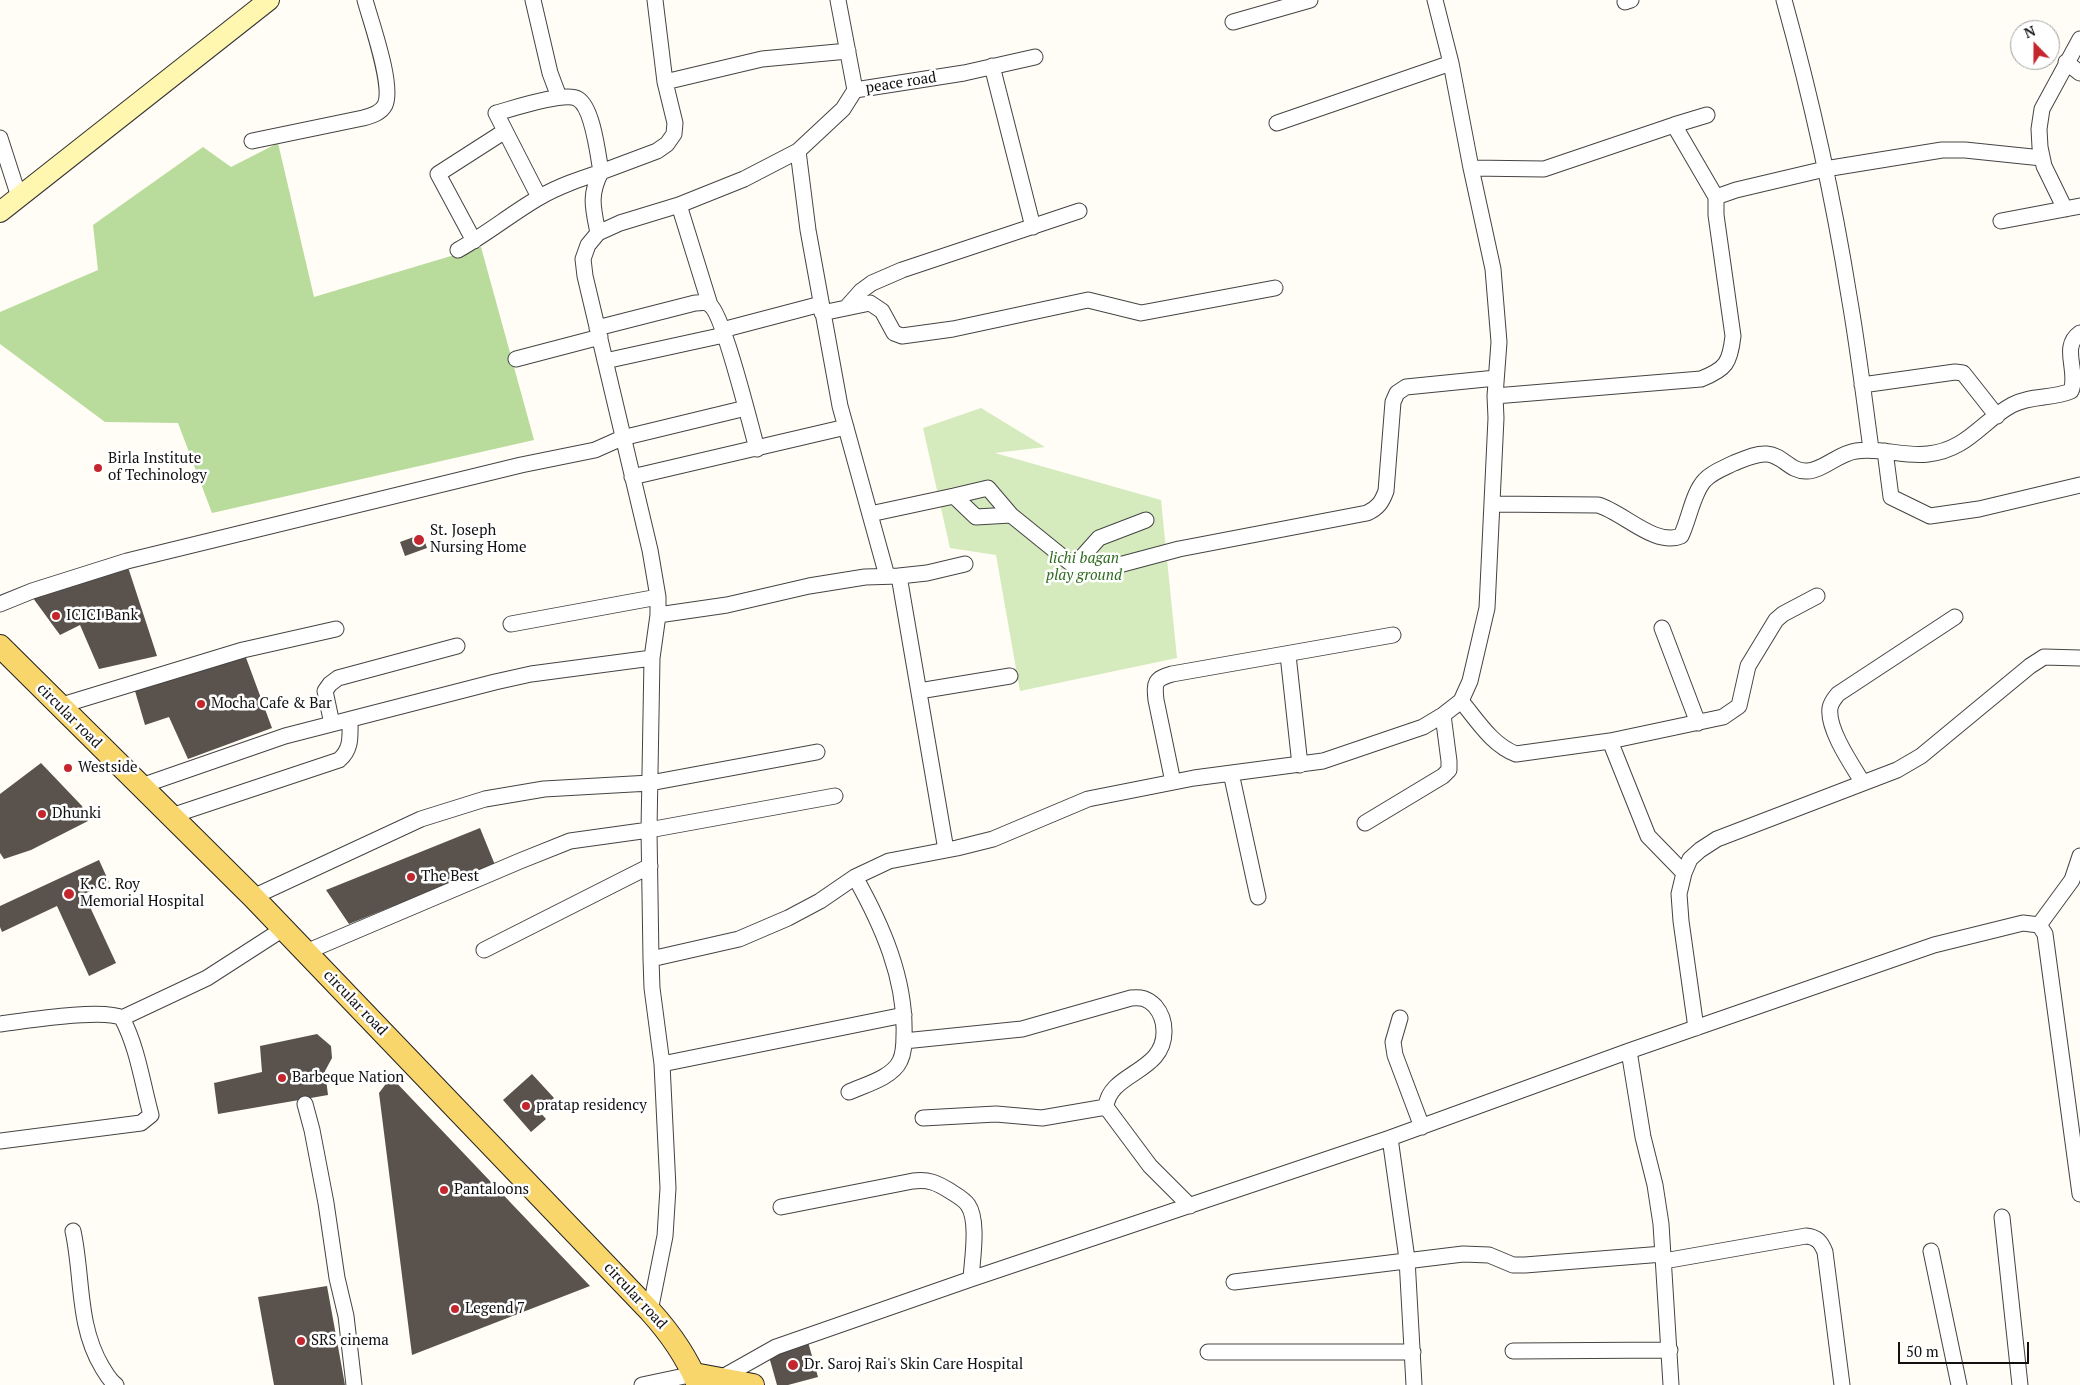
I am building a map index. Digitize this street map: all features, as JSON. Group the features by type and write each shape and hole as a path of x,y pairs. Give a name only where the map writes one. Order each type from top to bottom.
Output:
{"main road":[{"path":"0,212 269,0"},
{"name":"circular road","path":"0,646 253,897 650,1311 671,1336 696,1379"},
{"path":"696,1379 721,1378 753,1385"}],"street":[{"path":"252,141 362,118 376,114 384,107 388,96 385,73 366,0"},
{"path":"532,0 550,73 559,98"},
{"path":"458,250 539,197 557,188 657,151 674,134 675,123 665,82 655,0"},
{"name":"peace road","path":"838,0 855,90 932,79 1035,56"},
{"path":"1233,22 1310,0"},
{"path":"651,959 739,939 804,910 855,877 889,861 946,850 993,838 1088,799 1173,782 1323,761 1423,727 1461,701 1470,680 1487,608 1496,418 1495,396 1499,342 1493,269 1471,168 1452,63 1434,0"},
{"path":"1784,0 1800,58 1825,170 1849,295 1862,384 1891,497 1930,516 1978,509 2080,485"},
{"path":"2065,209 2044,166 2039,129 2042,109 2080,39"},
{"path":"665,82 762,59 848,51"},
{"path":"2066,62 2080,73"},
{"path":"1277,123 1452,63"},
{"path":"992,66 1033,227"},
{"path":"650,1311 665,1236 668,1188 662,1064 652,988 651,959 649,830 652,658 658,615 658,597 650,550 622,438 583,259 588,245 598,233 620,223 679,205 744,179 798,151 842,109 855,90"},
{"path":"539,197 496,113 559,98 570,96 578,98 584,105 590,120 601,172 594,185 592,205 598,233"},
{"path":"1471,168 1544,169 1708,114"},
{"path":"1495,396 1701,379 1718,372 1726,365 1732,352 1733,336 1716,216 1716,197 1674,125"},
{"path":"474,241 438,174 505,131"},
{"path":"0,138 19,197"},
{"path":"1716,197 1736,190 1825,170 1942,150 1965,150 2042,158"},
{"path":"798,151 808,230 840,406 870,514 893,576 919,692 946,850"},
{"path":"679,205 710,305 715,311 723,332 757,448"},
{"path":"2001,221 2080,206"},
{"path":"846,308 861,291 872,283 902,270 1079,211"},
{"path":"605,361 822,309 846,308 870,302 882,311 894,333 902,336 962,327 1088,300 1141,313 1275,288"},
{"path":"516,359 695,303 704,302 710,305"},
{"path":"1492,504 1598,505 1609,508 1629,522 1656,535 1675,538 1681,536 1686,527 1698,490 1704,481 1735,463 1754,455 1766,454 1776,456 1797,471 1810,472 1844,454 1878,450 1928,454 1941,451 1966,440 2011,405 2024,400 2071,391 2074,383 2070,351 2072,340 2080,333"},
{"path":"1862,384 1955,372 1963,373 1997,416"},
{"path":"870,514 988,488 1011,515 1074,566 1104,569 1179,549 1367,512 1376,509 1383,501 1386,491 1393,402 1397,393 1406,387 1496,378"},
{"path":"0,604 32,591 127,562 512,468 595,450 622,438 746,408"},
{"path":"632,477 846,427"},
{"path":"954,496 976,517 1011,515"},
{"path":"1074,566 1099,538 1146,520"},
{"path":"0,595 44,579 234,525"},
{"path":"658,615 727,605 809,586 865,577 927,573 965,564"},
{"path":"1461,701 1497,743 1516,754 1610,741 1724,717 1739,706 1748,666 1776,620 1817,596"},
{"path":"511,624 658,597"},
{"path":"1863,783 1837,738 1831,720 1830,709 1832,702 1838,694 1955,617"},
{"path":"1662,628 1698,723"},
{"path":"59,706 243,650 336,629"},
{"path":"1173,782 1156,700 1156,682 1161,677 1393,635"},
{"path":"332,724 325,691 338,678 456,646"},
{"path":"1288,655 1300,765"},
{"path":"1696,1028 1681,922 1679,894 1684,873 1690,859 1717,839 1897,770 1921,756 2030,666 2044,657 2076,660 2080,658"},
{"path":"141,786 285,736 495,682 530,674 652,658"},
{"path":"919,692 1010,676"},
{"path":"1365,823 1443,776 1449,770 1443,715"},
{"path":"171,816 339,760 347,754 350,744 350,720"},
{"path":"1610,741 1648,836 1684,873"},
{"path":"253,897 421,819 485,798 544,789 650,783 817,752"},
{"path":"1231,773 1258,898"},
{"path":"306,952 570,841 649,830 836,796"},
{"path":"2039,925 2072,880 2080,856"},
{"path":"484,950 650,866"},
{"path":"848,1092 891,1072 900,1063 904,1052 904,1014 898,979 875,913 855,877"},
{"path":"721,1378 776,1347 971,1279 1422,1127 1629,1051 1934,945 2023,924 2039,925 2046,934 2080,1194"},
{"path":"122,1018 207,978 283,929"},
{"path":"904,1041 1022,1029 1131,998 1142,997 1156,1007 1162,1017 1164,1040 1160,1052 1150,1063 1113,1089 1107,1098 1106,1107 1150,1166 1190,1206"},
{"path":"662,1064 767,1044 904,1014"},
{"path":"0,1024 84,1015 115,1015 122,1018 139,1061 144,1092 151,1115 141,1123 0,1141"},
{"path":"1400,1018 1393,1042 1395,1055 1422,1127"},
{"path":"1629,1051 1643,1137 1657,1195 1664,1258 1672,1385"},
{"path":"305,1104 312,1130 326,1203 337,1278 346,1316 354,1385"},
{"path":"922,1118 996,1114 1042,1118 1106,1107"},
{"path":"1390,1138 1408,1259 1414,1385"},
{"path":"781,1207 926,1179 936,1182 964,1201 969,1207 973,1220 971,1279"},
{"path":"2002,1216 2020,1385"},
{"path":"74,1231 81,1283 82,1310 88,1338 111,1382 116,1385"},
{"path":"1234,1282 1408,1259 1477,1254 1489,1256 1514,1265 1664,1258 1806,1236 1817,1239 1822,1244 1825,1252 1842,1385"},
{"path":"1931,1251 1959,1385"},
{"path":"1513,1351 1670,1350"},
{"path":"1208,1352 1413,1352"},
{"path":"642,1385 696,1379"}],"green space":[{"path":"278,143 314,297 481,247 534,440 212,513 178,423 105,422 0,344 0,312 98,270 93,225 203,147 231,167"},
{"name":"lichi bagan play ground","path":"981,408 1045,447 995,453 1161,500 1177,658 1020,691 996,555 950,548 923,428"}],"building":[{"path":"422,534 427,548 405,556 400,542"},
{"path":"127,564 157,656 99,669 80,625 60,635 30,594"},
{"name":"Mocha Cafe & Bar","path":"245,655 272,728 188,759 169,717 145,725 135,691"},
{"name":"Dhunki","path":"41,763 82,806 88,821 31,850 4,859 0,853 0,794"},
{"name":"The Best","path":"480,828 495,865 349,924 326,890"},
{"path":"99,860 109,882 84,894 116,963 89,976 57,906 2,932 0,927 0,906"},
{"name":"Barbeque Nation","path":"317,1034 331,1046 332,1058 325,1071 328,1095 218,1114 214,1083 262,1072 260,1046"},
{"name":"pratap residency","path":"532,1074 554,1098 539,1111 546,1119 531,1132 503,1100"},
{"name":"Pantaloons","path":"391,1077 590,1286 412,1355 379,1093"},
{"name":"SRS cinema","path":"327,1286 345,1385 274,1385 258,1297"},
{"path":"808,1342 818,1377 788,1385 777,1385 768,1353"}],"place":[{"name":"Birla Institute of Techinology","path":"98,468"},
{"name":"St. Joseph Nursing Home","path":"419,540"},
{"name":"ICICI Bank","path":"56,616"},
{"name":"Mocha Cafe & Bar","path":"201,704"},
{"name":"Westside","path":"68,768"},
{"name":"Dhunki","path":"42,814"},
{"name":"The Best","path":"411,877"},
{"name":"K. C. Roy Memorial Hospital","path":"69,894"},
{"name":"Barbeque Nation","path":"282,1078"},
{"name":"pratap residency","path":"526,1106"},
{"name":"Pantaloons","path":"444,1190"},
{"name":"Legend 7","path":"455,1309"},
{"name":"SRS cinema","path":"301,1341"},
{"name":"Dr. Saroj Rai's Skin Care Hospital","path":"793,1365"}]}
